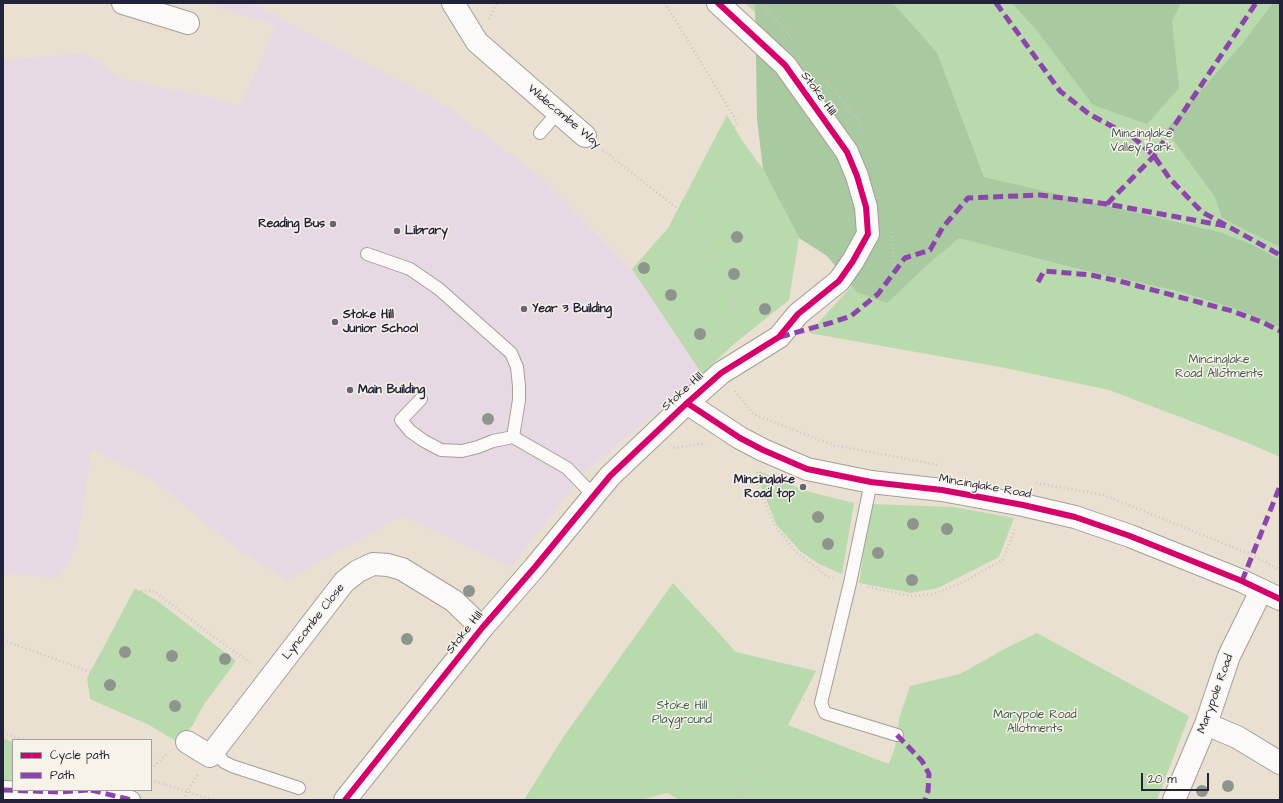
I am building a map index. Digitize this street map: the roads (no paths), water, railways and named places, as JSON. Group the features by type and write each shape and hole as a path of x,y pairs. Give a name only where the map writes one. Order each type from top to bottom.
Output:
{"street":[{"path":"123,3 188,23"},
{"name":"Widecombe Way","path":"453,3 477,42 585,136"},
{"name":"Stoke Hill","path":"344,800 482,628 535,567 610,476 687,403 731,367 779,337 798,314 839,281 853,261 868,234 866,207 857,176 847,152 785,66 718,3"},
{"name":"Mincinglake Road","path":"687,403 740,438 763,450 807,469 871,482 942,490 1023,505 1101,525 1235,578 1271,595"},
{"name":"Lyncombe Close","path":"212,753 344,582 358,571 373,564 388,565 402,569 454,601 482,628"},
{"name":"Marypole Road","path":"1174,800 1206,724 1229,656 1271,595"},
{"path":"1206,724 1237,737 1280,763"},
{"path":"187,742 212,753"},
{"path":"32,791 74,791"},
{"path":"95,791 131,800"}],"lane":[{"path":"540,132 558,112"},
{"path":"367,254 410,269 439,289 511,353 517,367 519,386 519,400 513,438"},
{"path":"421,399 401,420 410,431 424,441 441,450 462,451 478,447 493,440 513,438 567,468 594,496"},
{"path":"871,482 850,583 821,703 825,713 897,735"},
{"path":"212,753 232,766 299,788"}],"place":[{"name":"Reading Bus","path":"333,224"},
{"name":"Library","path":"397,231"},
{"name":"Year 3 Building","path":"524,309"},
{"name":"Stoke Hill Junior School","path":"335,322"},
{"name":"Main Building","path":"350,390"},
{"name":"Mincinglake Road top","path":"803,487"}],"park label":[{"name":"Mincinglake Valley Park","path":"1142,141"},
{"name":"Mincinglake Road Allotments","path":"1219,367"},
{"name":"Stoke Hill Playground","path":"682,713"},
{"name":"Marypole Road Allotments","path":"1035,722"}]}
